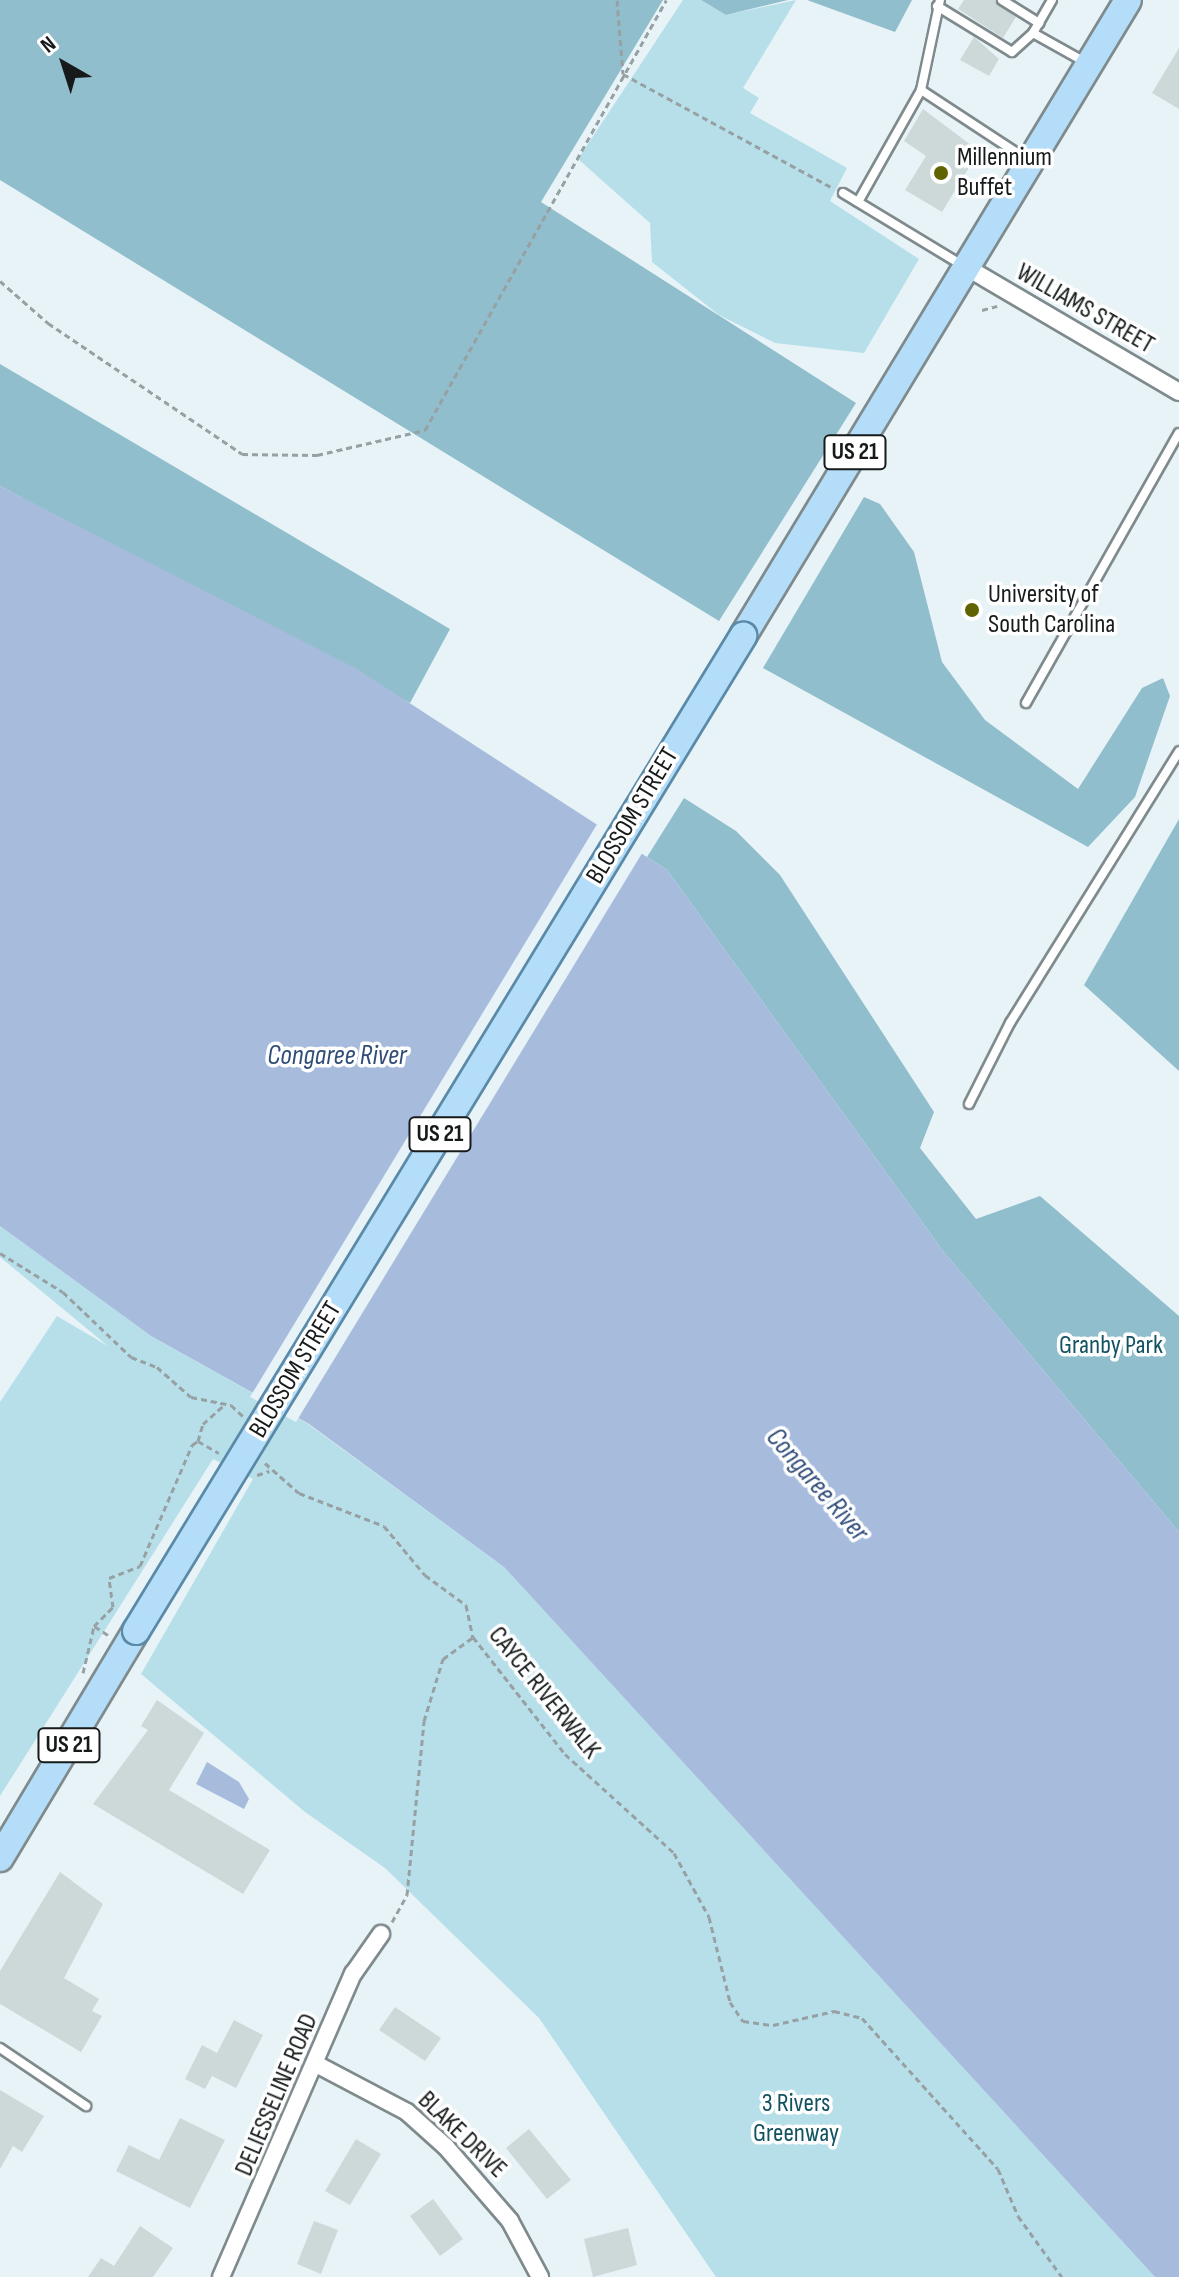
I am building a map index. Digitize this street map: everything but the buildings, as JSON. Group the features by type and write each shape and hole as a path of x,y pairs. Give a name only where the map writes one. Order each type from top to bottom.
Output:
{"main road":[{"name":"BLOSSOM STREET","path":"0,1858 1128,0"}],"street":[{"name":"WILLIAMS STREET","path":"966,267 1179,392"},
{"name":"DELIESSELINE ROAD","path":"221,2277 353,1974 381,1934"},
{"name":"BLAKE DRIVE","path":"316,2064 397,2105 446,2147 510,2221 540,2277"}],"lane":[{"path":"1002,0 1039,23"},
{"path":"858,202 921,90 938,3 1012,52 1033,33 1052,0"},
{"path":"1033,33 1089,64"},
{"path":"921,90 1030,162"},
{"path":"843,193 966,267"},
{"path":"1026,703 1179,433"},
{"path":"969,1104 1010,1023 1179,751"},
{"path":"0,2048 86,2106"}],"path":[{"path":"617,0 623,74"},
{"path":"0,281 48,323 242,454 317,455 425,430 666,0"},
{"path":"623,74 843,193"},
{"path":"982,310 999,306"},
{"path":"0,1253 63,1292 131,1357 157,1367 191,1397 226,1403 247,1424"},
{"path":"83,1673 94,1626 113,1607 109,1578 140,1566 203,1424 226,1403"},
{"path":"198,1441 224,1456"},
{"name":"CAYCE RIVERWALK","path":"263,1459 269,1471 299,1493 384,1526 425,1575 466,1605 473,1637 565,1754 674,1853 709,1917 730,2002 743,2021 773,2025 834,2011 862,2018 998,2169 1018,2216 1062,2277"},
{"path":"249,1470 262,1477 269,1471"},
{"path":"94,1626 108,1635"},
{"path":"381,1934 407,1895 424,1721 443,1659 473,1637"}],"green space":[{"path":"0,0 663,0 541,202 856,403 719,621 0,180"},
{"path":"683,0 701,0 726,15 796,0 743,88 759,98 750,113 847,168 830,201 919,259 864,353 775,343 719,315 652,262 650,223 578,159"},
{"path":"701,0 788,0 726,15"},
{"path":"807,0 912,0 895,32"},
{"path":"0,364 450,629 410,703 0,486"},
{"path":"864,497 880,504 914,552 942,662 985,720 1078,789 1142,688 1163,678 1170,696 1135,797 1088,847 763,668"},
{"name":"Granby Park","path":"684,798 736,831 780,875 934,1112 920,1148 976,1219 1040,1196 1179,1316 1179,1532 943,1251 667,870 647,857"},
{"path":"1179,819 1179,1071 1084,985"},
{"name":"3 Rivers Greenway","path":"0,1226 151,1336 308,1424 504,1567 1155,2277 716,2277 539,2018 385,1868 305,1812 141,1674 253,1479 213,1459 0,1796 0,1402 57,1316 108,1346 0,1257"}],"water":[{"name":"Congaree River","path":"0,486 357,669 667,870 943,1251 1179,1532 1179,2277 1155,2277 504,1567 309,1424 151,1336 0,1226"},
{"path":"207,1762 239,1782 249,1799 244,1809 196,1784"}],"pier":[{"path":"599,821 644,850 296,1422 250,1397"}],"place":[{"name":"Millennium Buffet","path":"941,173"},
{"name":"University of South Carolina","path":"972,610"}]}
